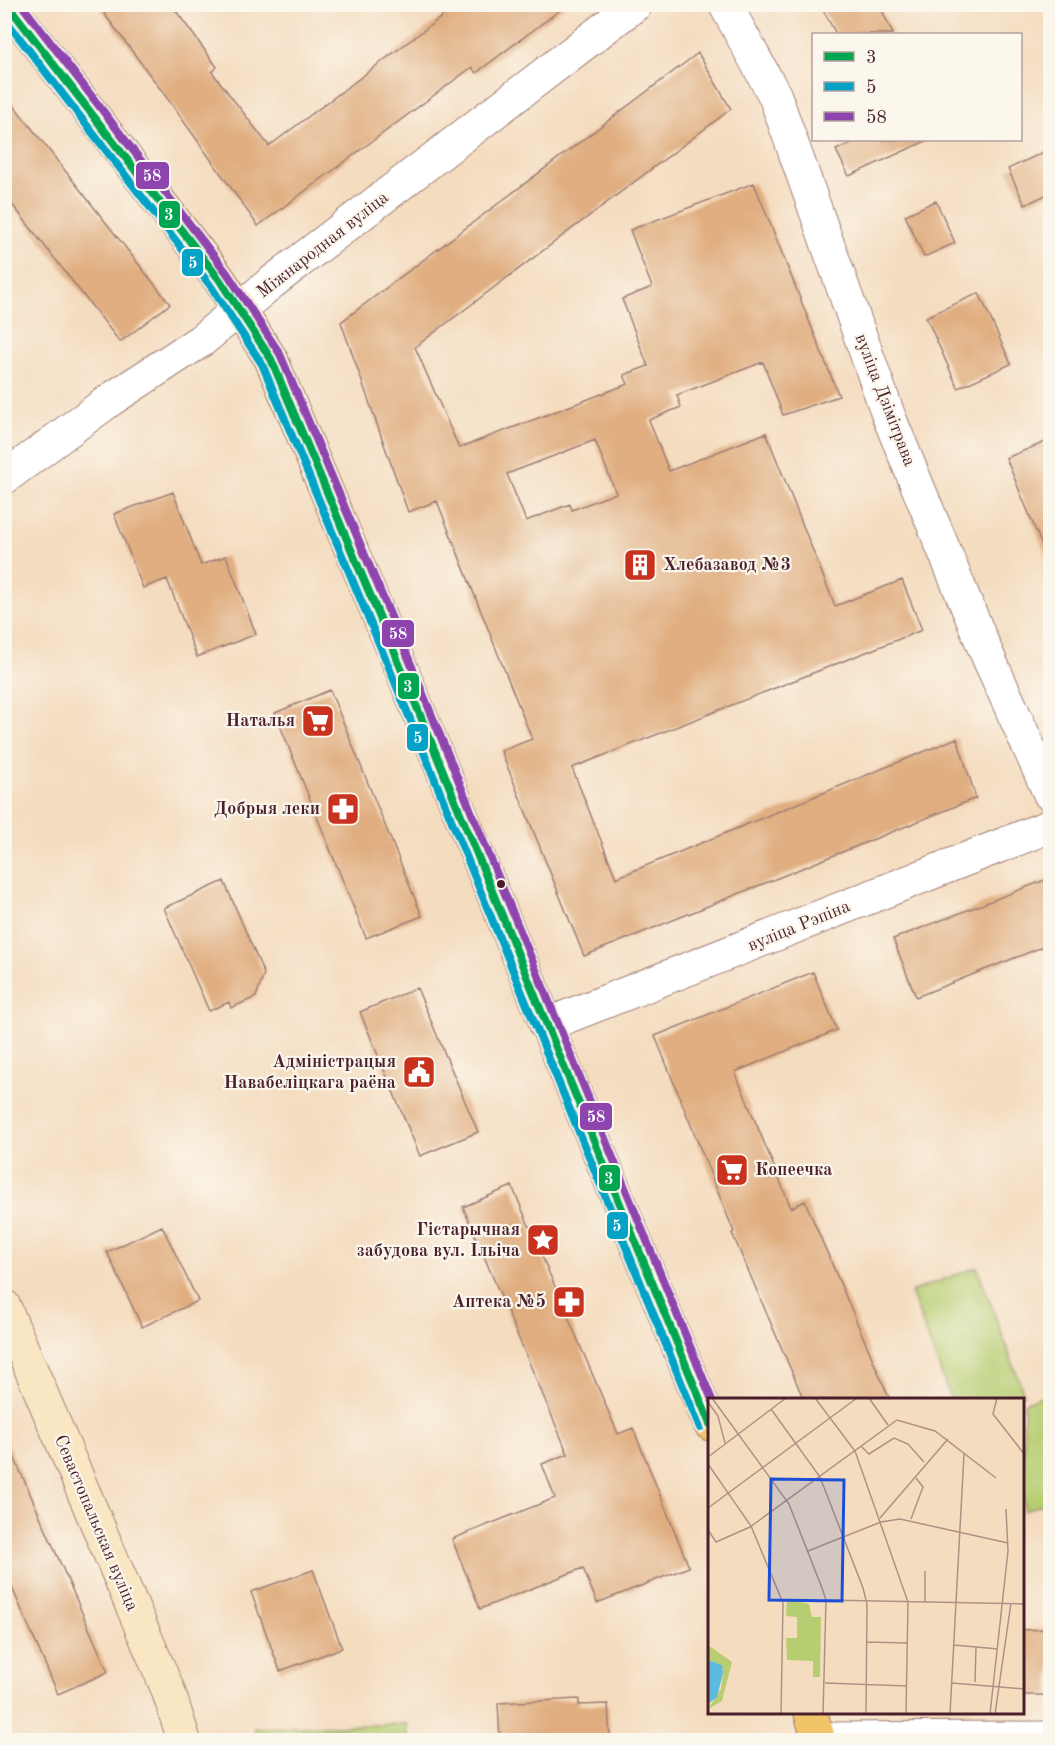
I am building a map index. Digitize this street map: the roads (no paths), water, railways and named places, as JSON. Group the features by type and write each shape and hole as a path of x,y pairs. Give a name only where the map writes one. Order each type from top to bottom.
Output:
{"main road":[{"path":"7,4 219,279 271,359 363,577 708,1419"}],"street":[{"name":"Міжнародная вуліца","path":"4,478 110,399 202,340 271,283 636,4"},
{"name":"вуліца Дзімітрава","path":"725,4 775,96 889,417 986,652 1050,794"},
{"name":"вуліца Рэпіна","path":"546,1024 1050,826"},
{"name":"Севастопальская вуліца","path":"4,1306 168,1690 184,1740"},
{"path":"816,1731 1050,1738"}],"place":[{"name":"Хлебазавод №3","path":"640,565"},
{"name":"Наталья","path":"318,721"},
{"name":"Добрыя леки","path":"343,809"},
{"name":"Адміністрацыя Навабеліцкага раёна","path":"419,1072"},
{"name":"Копеечка","path":"732,1170"},
{"name":"Гістарычная забудова вул. Ільіча","path":"543,1240"},
{"name":"Аптека №5","path":"569,1302"}]}
